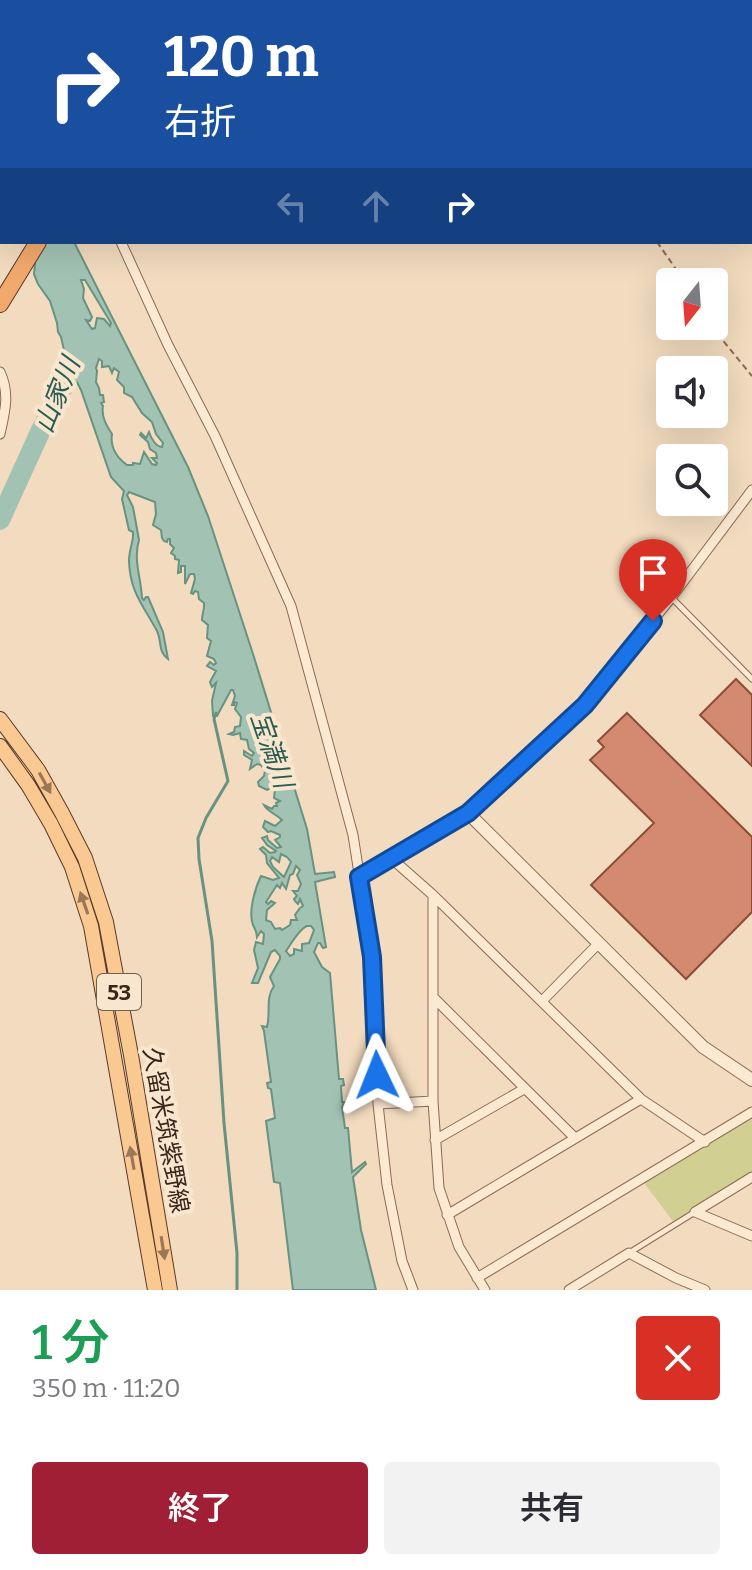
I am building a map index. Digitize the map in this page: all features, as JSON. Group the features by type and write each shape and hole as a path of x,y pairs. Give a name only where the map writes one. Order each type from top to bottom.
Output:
{"highway":[{"path":"0,304 37,244"}],"main road":[{"name":"久留米筑紫野線","path":"0,719 38,770 62,813 85,858 106,922 170,1290"},
{"name":"久留米筑紫野線","path":"0,746 51,824 72,867 91,926 155,1290"}],"street":[{"path":"122,244 168,345 215,436 291,606 353,835 372,957 378,1104 387,1185 402,1261 413,1290"},
{"path":"0,372 6,387 6,407 0,434"},
{"path":"359,877 468,813 585,705 752,490"},
{"path":"468,813 703,1047 752,1080"},
{"path":"391,858 433,895 641,1099 705,1142"},
{"path":"433,895 433,1101 439,1188 459,1247 485,1290"},
{"path":"542,1001 599,943"},
{"path":"434,998 575,1138"},
{"path":"435,1140 524,1089"},
{"path":"447,1215 641,1099"},
{"path":"378,1104 433,1101"},
{"path":"477,1278 752,1112"},
{"path":"695,1212 752,1177"},
{"path":"695,1212 752,1236"},
{"path":"569,1290 629,1253 705,1290"}],"lane":[{"path":"671,598 752,679"},
{"path":"629,1253 695,1212"}],"path":[{"path":"658,244 675,268"},
{"path":"722,340 752,376"}],"shaded area":[{"path":"752,1112 752,1176 675,1224 642,1180"}],"water":[{"name":"宝満川","path":"31,244 75,244 188,467 208,516 253,654 307,829 315,874 334,872 335,877 315,882 326,947 318,943 314,952 322,967 330,973 339,1079 343,1079 344,1085 341,1086 342,1107 345,1128 348,1128 352,1172 366,1164 353,1177 361,1230 376,1290 293,1290 280,1183 274,1182 266,1121 275,1118 271,1089 267,1083 271,1082 262,1026 267,1027 274,986 270,977 280,959 275,950 271,952 258,983 252,983 258,968 254,950 256,942 263,944 264,934 261,931 257,937 253,925 255,893 261,876 273,880 279,878 260,849 263,847 270,853 276,851 262,838 267,836 277,848 281,847 275,840 280,835 263,827 265,821 275,826 282,820 264,805 272,809 280,801 274,798 273,787 267,790 259,786 258,782 265,771 257,764 250,769 252,760 244,755 244,751 252,756 254,753 249,749 247,740 241,739 240,733 229,734 240,726 241,717 235,709 237,703 232,705 233,690 217,716 213,716 216,683 212,687 210,682 216,671 207,666 210,662 216,663 207,656 211,641 207,638 208,625 202,620 204,603 199,599 198,592 191,593 194,574 190,574 185,584 185,566 181,566 178,573 179,560 171,553 174,548 170,539 164,541 161,530 153,525 155,502 129,492 127,495 133,507 139,540 137,561 142,598 148,597 163,632 168,659 163,653 157,631 132,581 129,561 133,532 129,530 122,499 124,491 111,477 81,390 67,363 50,301 34,274","holes":["81,280 85,280 110,326 104,319 97,318 92,329 86,320 90,321 92,317 83,298","99,359 102,367 109,366 112,373 114,368 119,372 117,380 124,387 124,393 132,397 152,422 163,443 162,447 156,444 149,432 146,438 140,435 156,453 157,458 152,458 156,465 144,452 140,464 133,465 127,465 117,455 104,417 103,395 100,395 96,382","281,854 291,862 284,877 270,861 272,857 279,862","296,866 300,870 297,875 301,884 298,891 293,891 297,896 294,899 298,904 300,899 303,906 295,915 297,920 291,920 290,925 282,930 275,929 266,920 267,910 275,903 266,902 277,885 280,888 282,883 286,889","307,926 314,930 309,943 302,944 302,951 294,949 294,954 290,956 286,951"]}],"building":[{"path":"736,679 752,695 752,766 700,715"},
{"path":"627,713 752,837 752,912 686,979 591,885 654,823 590,760 604,747 598,741"}],"waterway":[{"name":"山家川","path":"0,520 75,364 76,346"},
{"path":"216,713 214,719 228,781 198,838 212,941 224,1123 237,1253 237,1290"}],"route":[{"path":"377,1075 372,957 359,877 468,813 585,705 653,621"}]}
